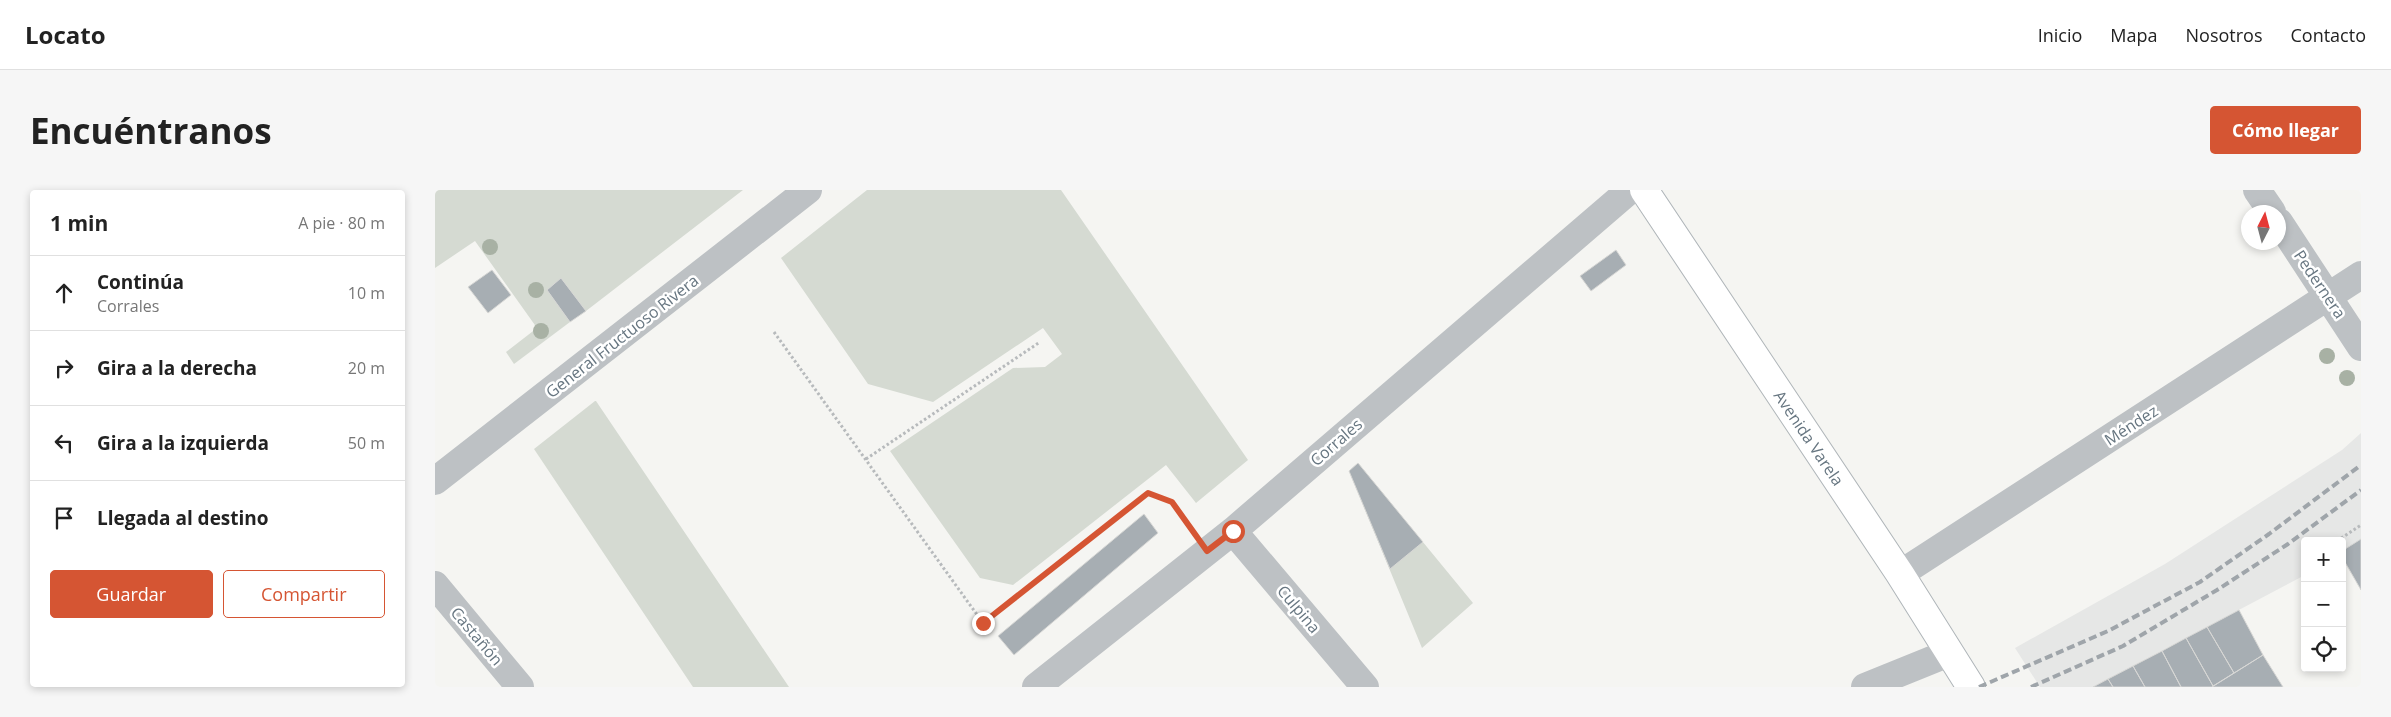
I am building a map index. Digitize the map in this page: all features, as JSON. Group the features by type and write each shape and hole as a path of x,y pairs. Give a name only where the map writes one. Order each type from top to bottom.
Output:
{"main road":[{"name":"Avenida Varela","path":"1644,190 1900,574 1971,687"}],"street":[{"name":"General Fructuoso Rivera","path":"435,481 808,190"},
{"name":"Corrales","path":"1036,687 1233,531 1630,190"},
{"path":"2257,190 2267,205"},
{"name":"Pedernera","path":"2286,233 2361,347"},
{"name":"Méndez","path":"1900,574 2361,275"},
{"name":"Culpina","path":"1233,531 1365,687"},
{"name":"Castañón","path":"435,585 520,687"},
{"path":"1865,687 1949,653"}],"path":[{"path":"775,332 983,623 1148,493 1172,502 1207,551"},
{"path":"866,459 1040,342"},
{"path":"2343,537 2361,525"}],"shaded area":[{"path":"435,190 743,190 586,311 561,278 547,290 570,322 514,364 506,352 537,328 475,241 435,268"},
{"path":"867,190 1061,190 1248,460 1196,503 1166,465 1013,585 980,578 890,451 1013,368 1045,367 1062,354 1043,328 933,402 868,384 781,258"},
{"path":"595,401 789,687 693,687 534,449"},
{"path":"2361,433 2361,539 2346,548 2346,537 2301,537 2301,577 2093,687 2040,687 2015,648 2165,564 2342,450"},
{"path":"1358,463 1473,603 1422,648 1349,471"}],"building":[{"path":"1616,250 1626,265 1591,291 1580,276"},
{"path":"492,270 511,295 488,313 468,287"},
{"path":"561,278 586,311 570,322 547,290"},
{"path":"1358,463 1423,542 1390,569 1349,471"},
{"path":"1144,514 1158,533 1014,655 998,636"},
{"path":"2361,539 2361,590 2346,564 2346,548"},
{"path":"2239,610 2263,655 2234,673 2207,627"},
{"path":"2207,627 2234,673 2213,686 2186,638"},
{"path":"2186,638 2212,687 2181,687 2162,651"},
{"path":"2162,651 2181,687 2145,687 2133,666"},
{"path":"2263,655 2283,687 2212,687"},
{"path":"2133,666 2145,687 2113,687 2108,679"},
{"path":"2108,679 2113,687 2093,687"}],"railway":[{"path":"1979,687 2108,631 2200,582 2269,534 2361,465"},
{"path":"2031,687 2123,646 2217,590 2288,544 2361,490"}],"route":[{"path":"983,623 1148,493 1172,502 1207,551 1233,531"}]}
